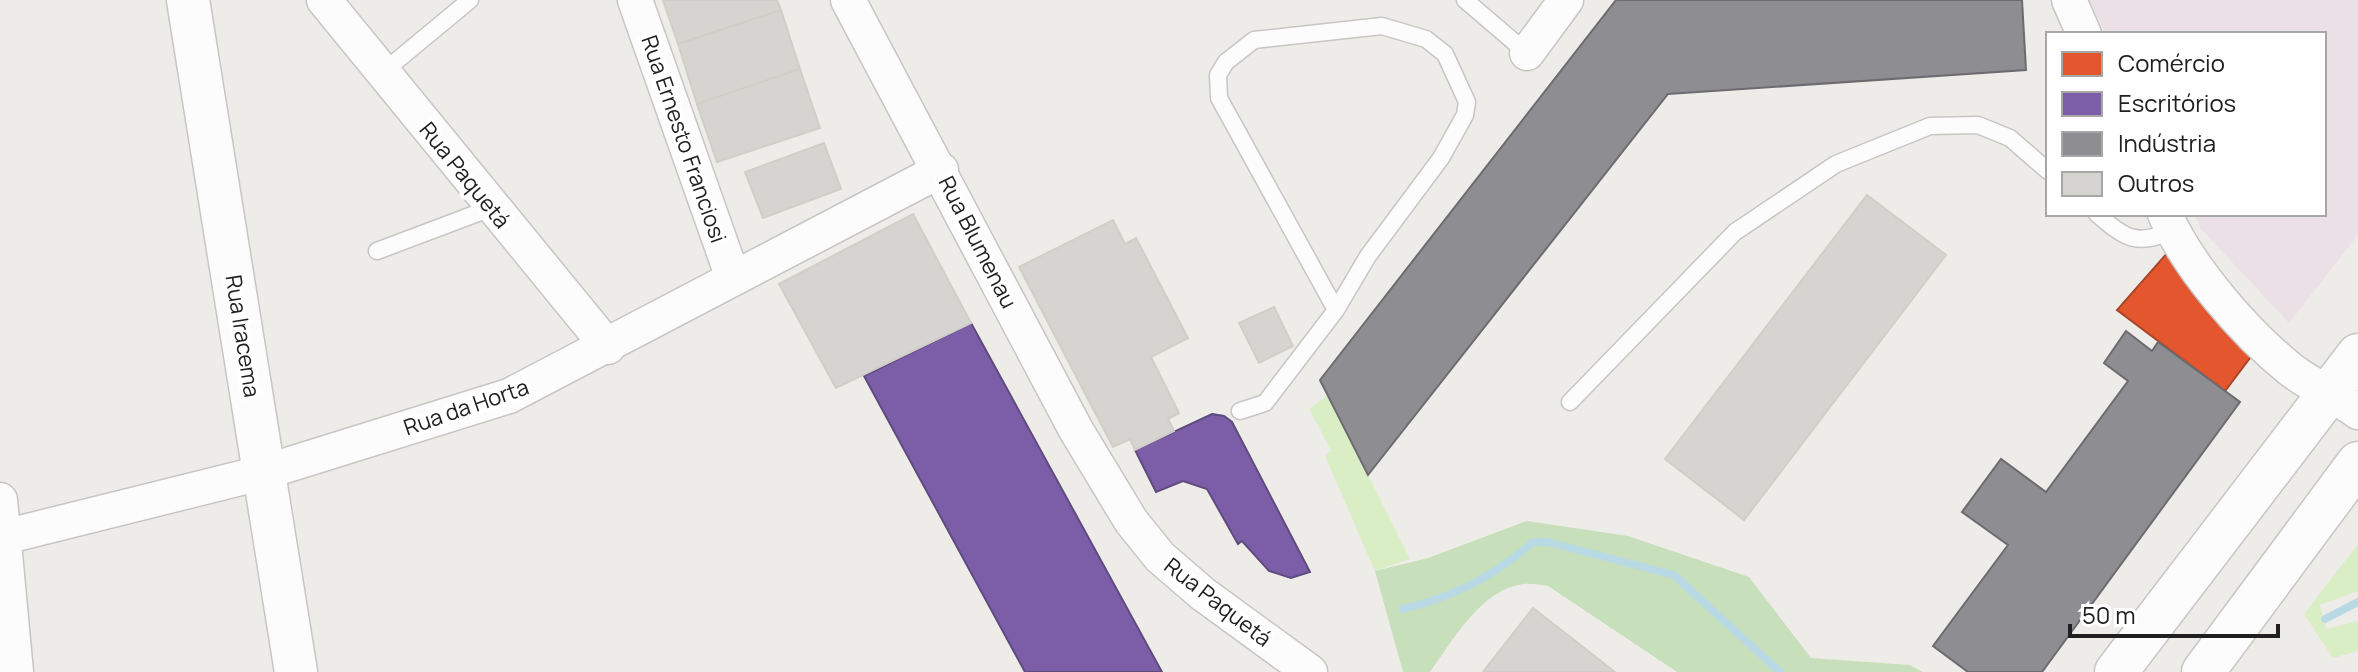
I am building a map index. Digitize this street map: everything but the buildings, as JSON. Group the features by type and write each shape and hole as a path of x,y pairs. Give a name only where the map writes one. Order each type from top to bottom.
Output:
{"street":[{"name":"Rua Iracema","path":"188,0 296,672"},
{"name":"Rua Paquetá","path":"324,0 491,208 608,347"},
{"name":"Rua Ernesto Franciosi","path":"635,0 733,278"},
{"name":"Rua Blumenau","path":"848,0 1107,485"},
{"path":"1527,53 1566,0"},
{"path":"2069,0 2083,32"},
{"name":"Rua da Horta","path":"1,537 265,472 509,396 608,347 941,170"},
{"path":"2168,222 2225,304 2290,369 2343,402"},
{"path":"2116,672 2343,402 2358,355"},
{"path":"2203,672 2358,463"},
{"name":"Rua Paquetá","path":"1107,485 1160,557 1203,594 1310,672"},
{"path":"0,500 1,537 16,672"}],"lane":[{"path":"383,72 470,0"},
{"path":"1465,0 1527,53"},
{"path":"1240,411 1265,403 1336,310 1368,256 1441,158 1465,115 1467,102 1445,54 1426,39 1382,26 1254,40 1226,62 1218,75 1219,98 1336,310"},
{"path":"1570,402 1735,232 1836,164 1930,126 1978,125 2010,138 2046,169"},
{"path":"377,251 491,208"},
{"path":"2100,216 2132,239 2149,240 2168,222"}],"shaded area":[{"path":"2089,0 2358,0 2358,235 2289,323 2201,229 2195,216 2326,216 2326,32 2105,32"}],"green space":[{"path":"1328,395 1410,559 1375,571 1325,456 1331,450 1309,409"},
{"path":"1527,521 1628,536 1749,577 1811,658 1910,665 1923,672 1677,672 1548,586 1523,584 1508,588 1481,606 1430,672 1403,672 1375,571 1428,558"},
{"path":"2358,544 2358,591 2320,605 2326,629 2358,621 2358,651 2333,658 2304,614"}],"waterway":[{"path":"1403,609 1456,591 1488,575 1533,542 1547,542 1674,575 1780,672"},
{"path":"2325,619 2358,602"}]}
